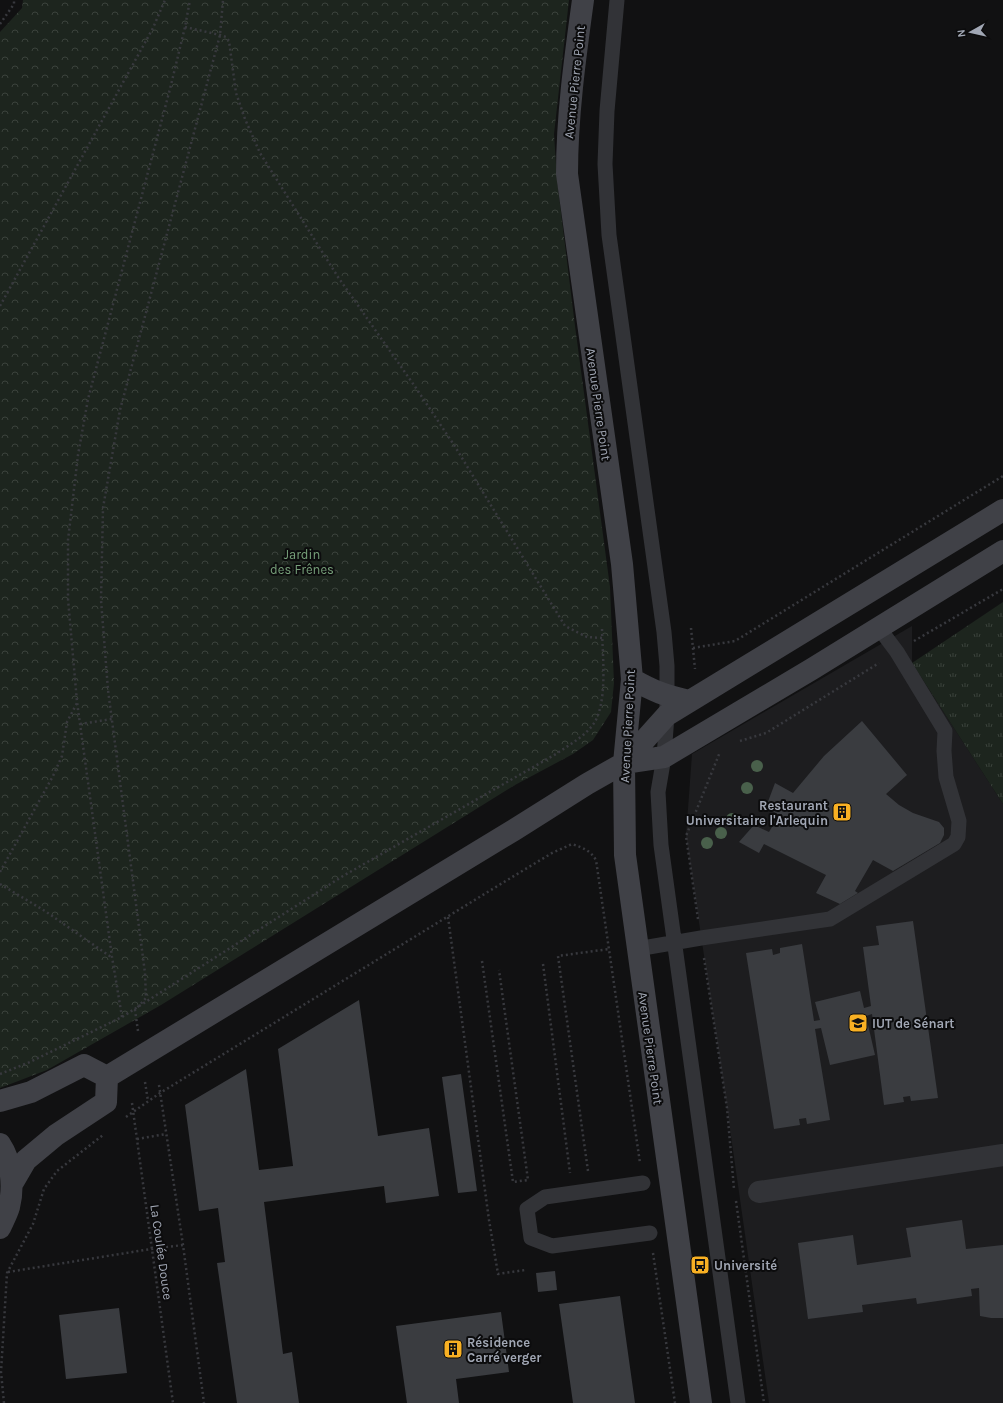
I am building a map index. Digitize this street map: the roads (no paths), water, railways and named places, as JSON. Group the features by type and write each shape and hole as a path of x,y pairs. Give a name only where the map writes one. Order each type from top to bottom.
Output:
{"street":[{"name":"Avenue Pierre Point","path":"583,0 571,95 567,142 567,174 622,564 632,679 624,763 625,855 701,1403"},
{"path":"624,763 667,706 689,701 1003,510"},
{"path":"107,1076 514,830 586,784 624,763 664,757 879,628 1003,551"},
{"path":"632,679 647,688 667,706"},
{"path":"0,1101 31,1092 84,1065 107,1076"},
{"path":"12,1184 26,1160 56,1135 106,1102 107,1076"},
{"path":"0,1144 10,1166 12,1184 9,1208 0,1228"},
{"path":"759,1192 1003,1155"}],"lane":[{"path":"617,0 607,118 605,164 609,235 664,632 667,666 667,706 664,757 658,792 661,845 738,1403"},
{"path":"638,949 674,942 830,919 954,844 958,837 959,821 946,777 944,751 945,731 897,652 879,628"},
{"path":"643,1183 545,1197 527,1209 531,1238 552,1246 650,1233"}],"place":[{"name":"Restaurant Universitaire l'Arlequin","path":"842,812"},
{"name":"IUT de Sénart","path":"858,1023"},
{"name":"Université","path":"700,1265"},
{"name":"Résidence Carré verger","path":"453,1349"}],"park label":[{"name":"Jardin des Frênes","path":"302,562"}]}
